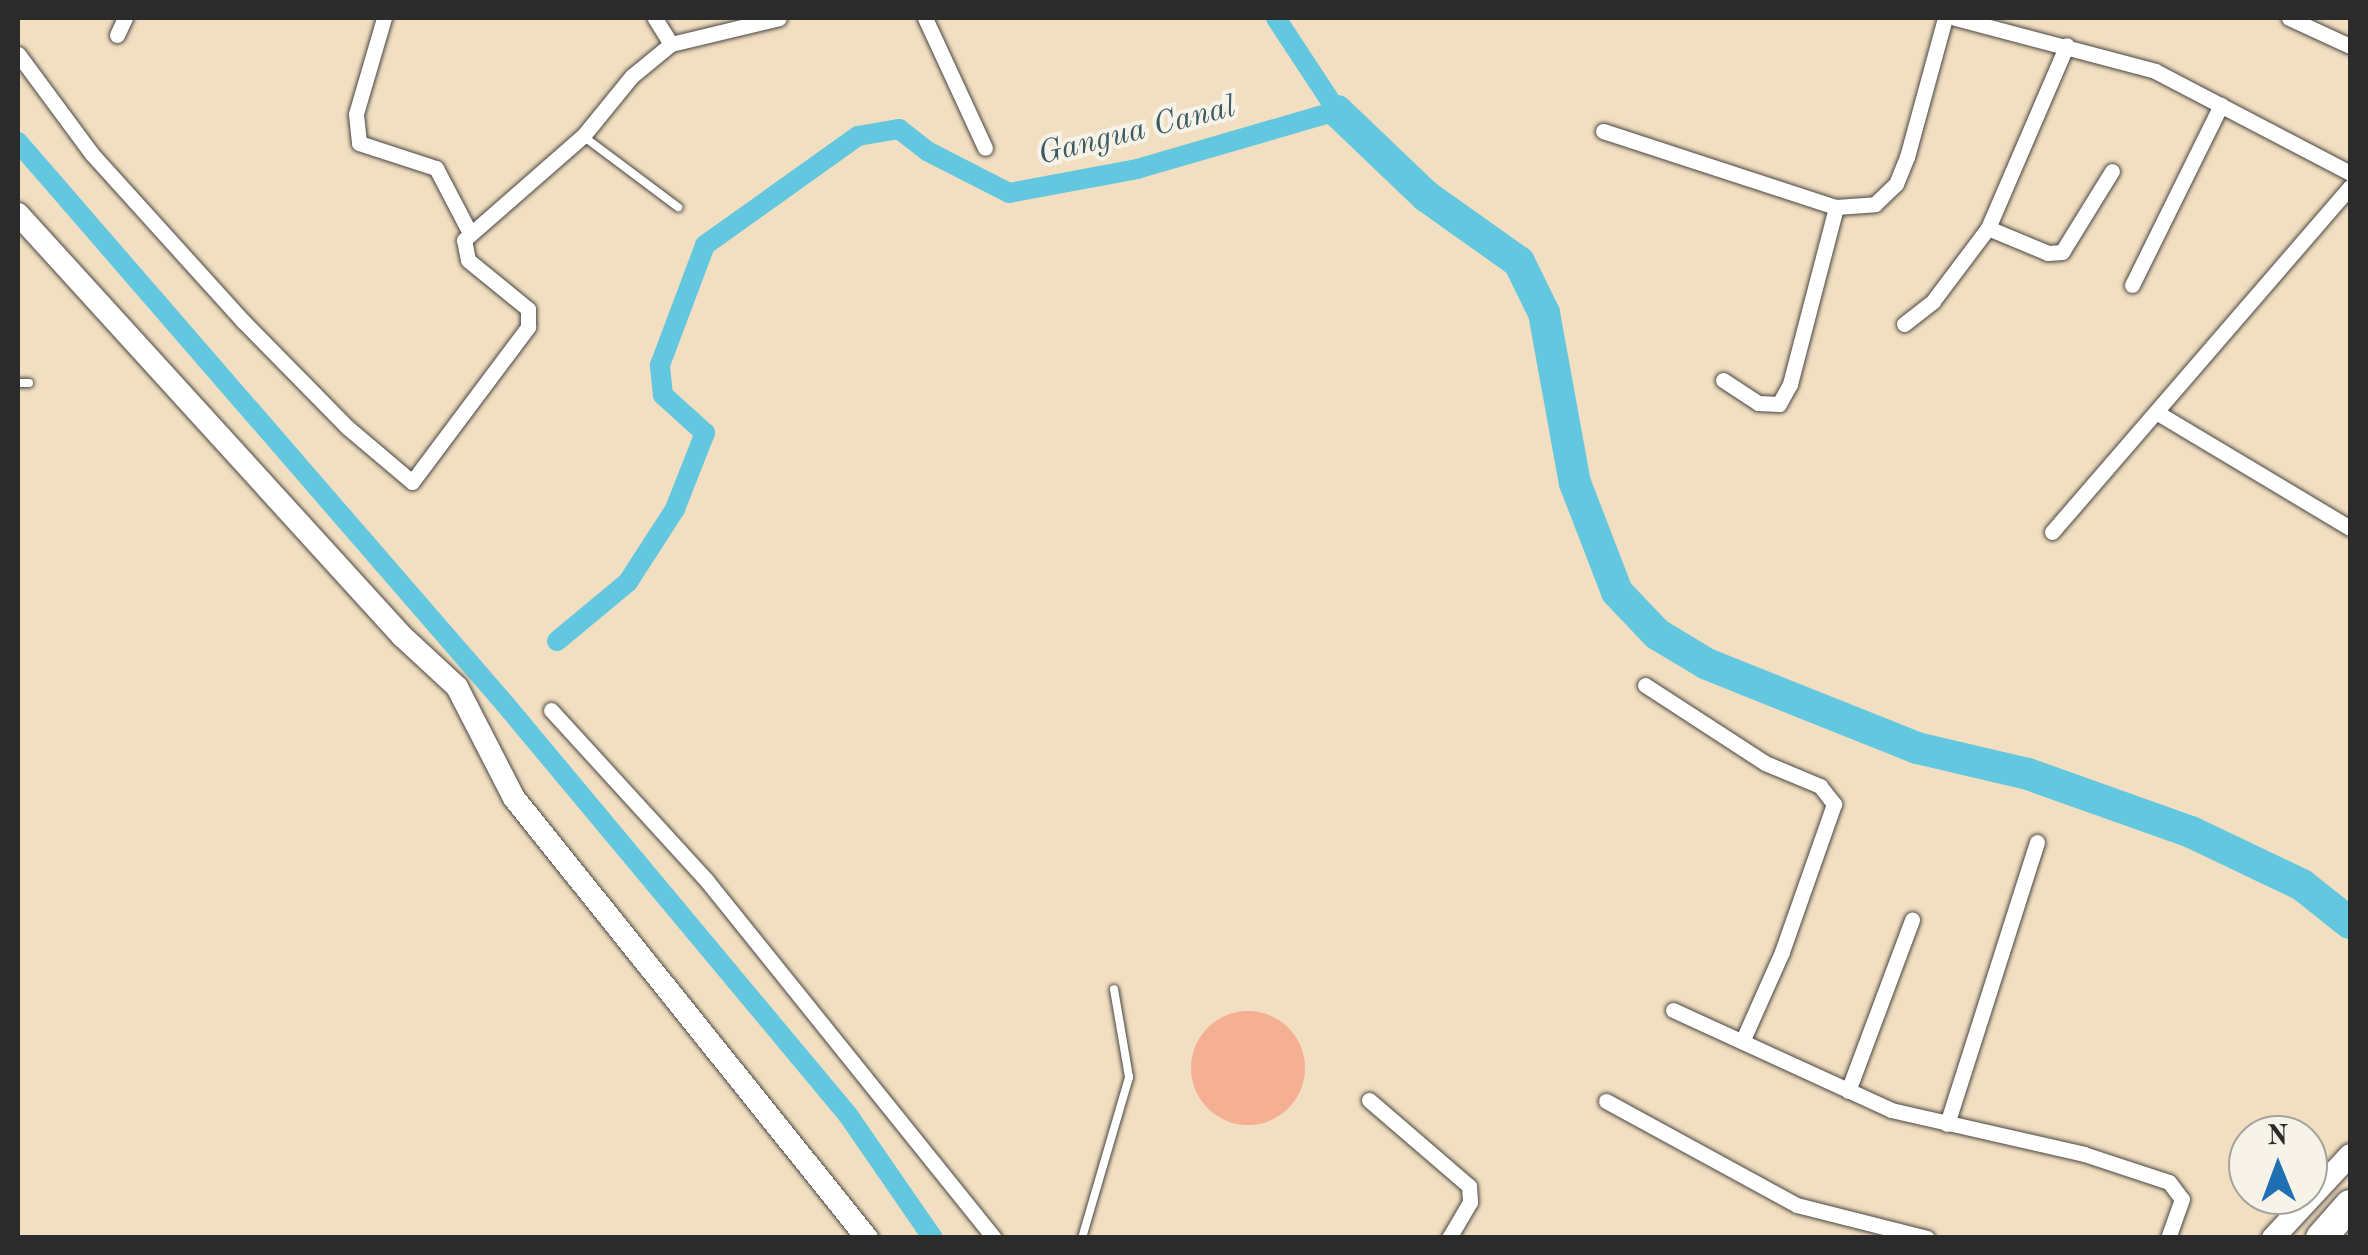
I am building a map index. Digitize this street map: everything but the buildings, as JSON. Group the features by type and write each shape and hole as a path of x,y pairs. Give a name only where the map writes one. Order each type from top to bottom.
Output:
{"highway":[{"path":"2321,1238 2350,1205"}],"street":[{"path":"117,34 126,18"},
{"path":"18,54 117,183 243,321 408,482 440,454 528,327 523,302 468,260 469,231 436,168 359,143 356,114 384,18"},
{"path":"654,18 671,44"},
{"path":"469,231 584,136 632,76 671,44 779,18"},
{"path":"924,18 985,148"},
{"path":"1603,131 1836,207 1875,204 1896,184 1945,18"},
{"path":"1955,18 2156,71 2350,172"},
{"path":"2289,18 2350,46"},
{"path":"1904,324 1933,301 1988,228 2067,45"},
{"path":"2132,286 2221,105"},
{"path":"1988,228 2048,253 2062,252 2112,171"},
{"path":"2052,532 2350,187"},
{"path":"1723,380 1758,402 1779,404 1790,384 1836,207"},
{"path":"18,214 402,636 458,687 514,798 867,1238"},
{"path":"2156,412 2350,528"},
{"path":"1645,685 1765,763 1820,786 1834,804 1782,952 1742,1042"},
{"path":"551,710 707,882 994,1238"},
{"path":"1947,1124 2037,842"},
{"path":"1848,1091 1912,920"},
{"path":"1672,1010 1848,1091 1947,1124 2084,1154 2169,1182 2182,1199 2168,1238"},
{"path":"1369,1100 1469,1186 1470,1202 1448,1238"},
{"path":"1606,1101 1797,1205 1927,1238"},
{"path":"2272,1238 2350,1155"}],"lane":[{"path":"584,136 678,207"},
{"path":"18,383 29,383"},
{"path":"1082,1238 1129,1077 1114,990"}],"waterway":[{"name":"Gangua Canal","path":"557,641 628,582 675,509 705,433 663,395 660,365 705,245 858,136 899,129 927,151 1009,193 1137,169 1337,111 1276,18"},
{"path":"1337,111 1426,196 1519,262 1544,313 1575,483 1617,592 1657,634 1707,664 1917,748 2028,774 2191,832 2302,885 2350,923"},
{"path":"18,142 505,704 848,1115 933,1238"}]}
